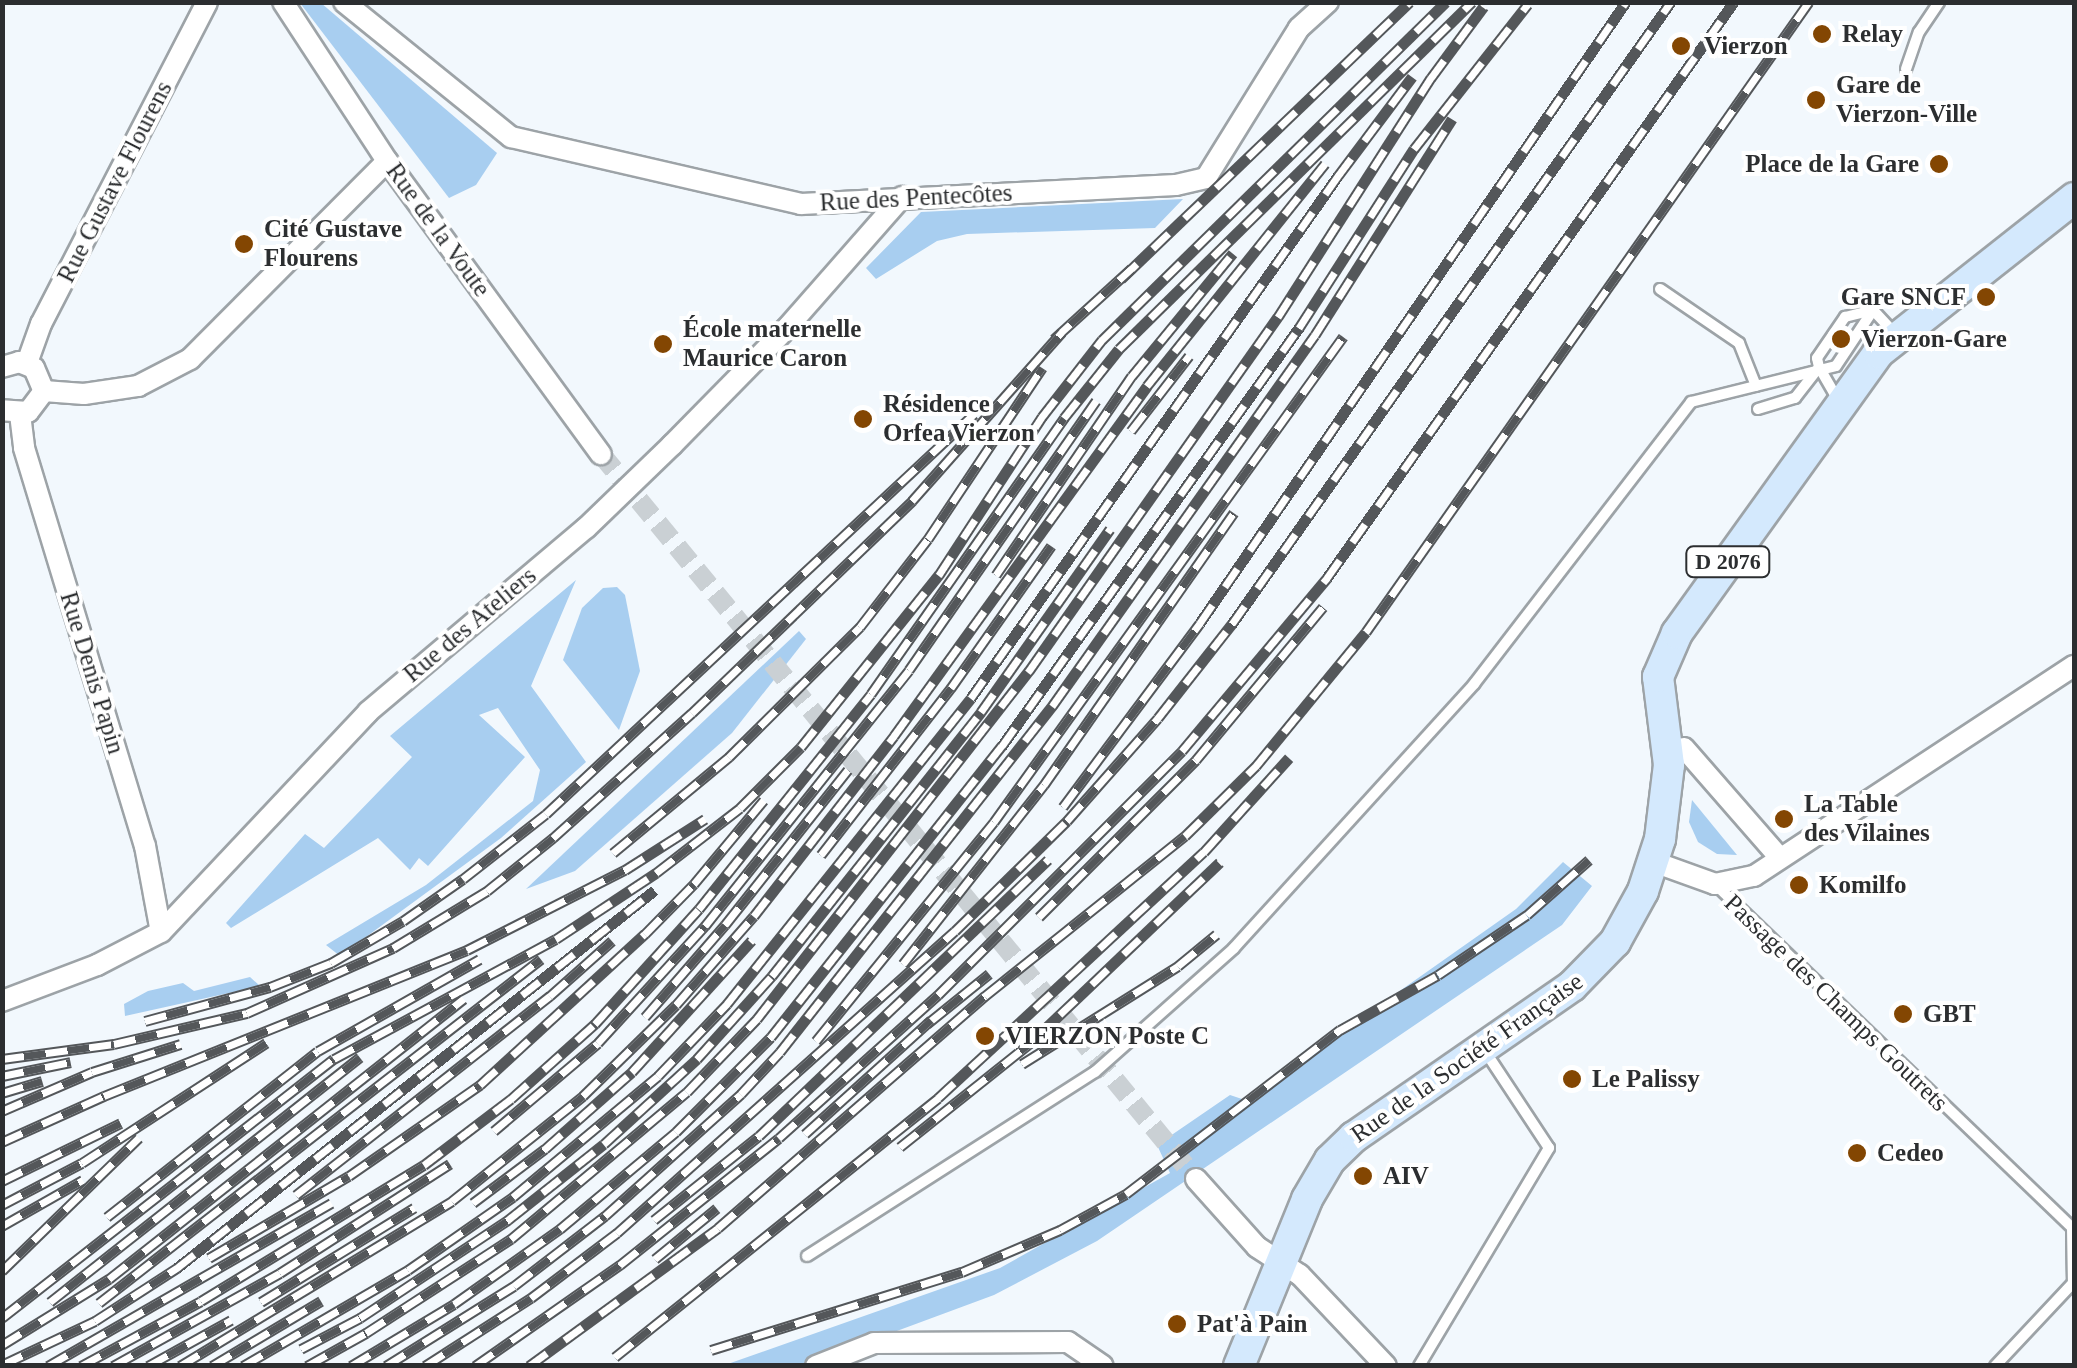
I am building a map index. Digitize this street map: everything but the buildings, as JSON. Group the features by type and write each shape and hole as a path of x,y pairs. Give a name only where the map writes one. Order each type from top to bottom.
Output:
{"main road":[{"name":"D 2076","path":"1654,862 1669,765 1657,696 1661,662 1677,633 1878,352 2074,198"},
{"name":"Rue de la Société Française","path":"1281,1263 1314,1184 1338,1150 1594,967 1630,917 1654,862"},
{"name":"D 2076","path":"1239,1366 1281,1263"}],"street":[{"name":"Rue Gustave Flourens","path":"26,363 42,324 207,2"},
{"name":"Rue de la Voute","path":"283,2 388,160 601,454"},
{"name":"Rue des Pentecôtes","path":"344,2 511,137 801,204 1176,185 1206,178 1227,152 1299,28 1328,2"},
{"path":"44,391 113,391 138,386 180,366 388,160"},
{"name":"Rue des Ateliers","path":"2,1001 97,965 161,932 368,712 586,528 672,445 786,329 902,197"},
{"path":"2,366 26,363 40,374 44,391 36,407 11,412"},
{"name":"Rue Denis Papin","path":"11,412 145,846 161,932"},
{"path":"1654,862 1715,884 1754,876 2074,666"},
{"path":"1684,748 1780,858"},
{"path":"1196,1178 1256,1247 1300,1275 1386,1366"},
{"path":"816,1366 874,1343 1068,1342 1103,1366"}],"lane":[{"path":"1906,69 1919,32 1939,2"},
{"path":"1660,289 1739,343 1756,386"},
{"path":"1873,310 1897,336"},
{"path":"1841,405 1819,367 1818,358 1845,317 1873,310"},
{"path":"807,1256 1095,1072 1234,948 1474,684 1691,402 1792,380 1819,367 1836,366 1873,310"},
{"path":"1758,409 1795,398 1819,367"},
{"name":"Passage des Champs Goutrets","path":"1715,884 1957,1122 2072,1228 2073,1283 1995,1366"},
{"path":"1419,1366 1549,1148 1483,1048"}],"shaded area":[{"path":"300,3 321,3 497,153 476,185 449,198"},
{"path":"1183,199 1155,228 967,234 937,241 876,279 866,268 921,212"},
{"path":"576,580 531,686 586,762 501,838 340,956 326,945 426,885 533,801 540,770 498,708 479,715 525,757 428,866 419,858 410,870 378,838 231,928 226,923 305,834 324,848 412,757 390,736"},
{"path":"617,587 625,595 640,671 619,730 563,660 582,608 603,588"},
{"path":"799,631 806,639 732,733 575,871 526,889"},
{"path":"1692,800 1737,855 1717,854 1698,842 1689,822"},
{"path":"1563,862 1592,886 1562,925 1097,1241 994,1295 805,1365 722,1366 1000,1268 1170,1173 1157,1145 1230,1095 1245,1100 1516,909"},
{"path":"250,977 260,986 125,1016 124,1004 148,991 183,983 194,991"}],"tunnel":[{"path":"601,454 1196,1179"}],"railway":[{"path":"1121,279 1410,2"},
{"path":"2,1318 334,1059 556,939 656,873 740,808 801,747 939,575 1042,417 1102,340 1446,2"},
{"path":"81,1366 201,1301 424,1165 511,1099 595,1024 699,909 871,694 1064,418 1119,349 1472,2"},
{"path":"1063,807 1200,623 1626,2"},
{"path":"425,1366 531,1298 617,1233 955,931 1067,821 1158,718 1232,624 1671,2"},
{"path":"475,1366 620,1265 779,1138 938,995 1182,751 1327,578 1734,2"},
{"path":"529,1366 718,1228 985,996 1185,836 1256,766 1366,632 1809,2"},
{"path":"351,1366 454,1304 560,1229 676,1132 771,1037 1002,746 1299,328 1414,149 1528,4"},
{"path":"307,1366 366,1333 511,1239 687,1092 757,1019 1029,671 1278,317 1431,78 1484,6"},
{"path":"243,1366 408,1270 513,1197 658,1076 727,1004 971,698 1338,176 1412,77"},
{"path":"386,1366 514,1286 605,1216 741,1094 780,1052 1053,705 1315,335 1452,119"},
{"path":"180,1366 452,1201 583,1096 676,1005 754,916 894,736 1147,386 1325,164"},
{"path":"996,575 1132,376 1233,253"},
{"path":"1054,339 1132,268"},
{"path":"2,1059 114,1044 247,1013 393,948 487,891 553,838 692,713 912,501 1062,332"},
{"path":"816,1041 994,822 1343,337"},
{"path":"1131,431 1189,356"},
{"path":"613,853 729,757 860,627 928,539 1042,368"},
{"path":"494,1131 598,1043 705,926 909,670 1096,401"},
{"path":"145,1021 270,987 331,963 403,921 463,879 546,814 974,414"},
{"path":"903,964 1044,785 1234,513"},
{"path":"301,1349 360,1318 508,1220 604,1144 697,1059 772,976 981,712 1110,529"},
{"path":"821,855 951,688 1051,546"},
{"path":"1039,917 1196,760 1323,607"},
{"path":"615,1357 938,1098 1204,852 1289,758"},
{"path":"645,1017 725,925 848,770"},
{"path":"209,1258 349,1176 480,1085 645,934 694,884 764,800"},
{"path":"2,1142 104,1096 467,950 625,870 705,819"},
{"path":"654,1220 759,1136 1048,860"},
{"path":"711,1350 962,1272 1060,1230 1126,1194 1340,1030 1438,975 1527,915 1589,860"},
{"path":"900,1147 1028,1045 1220,862"},
{"path":"2,1365 95,1321 177,1268 655,890"},
{"path":"1022,1064 1178,966 1217,934"},
{"path":"473,1203 545,1149 632,1072 752,940"},
{"path":"296,1195 550,996 612,941"},
{"path":"107,1217 318,1051 480,959"},
{"path":"99,1303 541,959"},
{"path":"927,1024 989,974"},
{"path":"2,1345 109,1279 464,999"},
{"path":"805,1134 931,1020"},
{"path":"2,1205 82,1163 266,1043"},
{"path":"2,1111 92,1072 181,1044"},
{"path":"50,1302 360,1057"},
{"path":"2,1076 71,1062"},
{"path":"2,1093 42,1081"},
{"path":"2,1181 121,1123"},
{"path":"2,1271 139,1138"},
{"path":"113,1366 280,1273 450,1164"},
{"path":"2,1226 83,1180"},
{"path":"48,1366 332,1203"},
{"path":"261,1302 414,1208"},
{"path":"655,1259 717,1208"},
{"path":"212,1366 321,1301"},
{"path":"148,1366 231,1320"}],"place":[{"name":"Relay","path":"1822,34"},
{"name":"Vierzon","path":"1681,46"},
{"name":"Gare de Vierzon-Ville","path":"1816,100"},
{"name":"Place de la Gare","path":"1939,164"},
{"name":"Cité Gustave Flourens","path":"244,244"},
{"name":"Gare SNCF","path":"1986,297"},
{"name":"Vierzon-Gare","path":"1841,339"},
{"name":"École maternelle Maurice Caron","path":"663,344"},
{"name":"Résidence Orfea Vierzon","path":"863,419"},
{"name":"La Table des Vilaines","path":"1784,819"},
{"name":"Komilfo","path":"1799,885"},
{"name":"GBT","path":"1903,1014"},
{"name":"VIERZON Poste C","path":"985,1036"},
{"name":"Le Palissy","path":"1572,1079"},
{"name":"Cedeo","path":"1857,1153"},
{"name":"AIV","path":"1363,1176"},
{"name":"Pat'à Pain","path":"1177,1324"}]}
